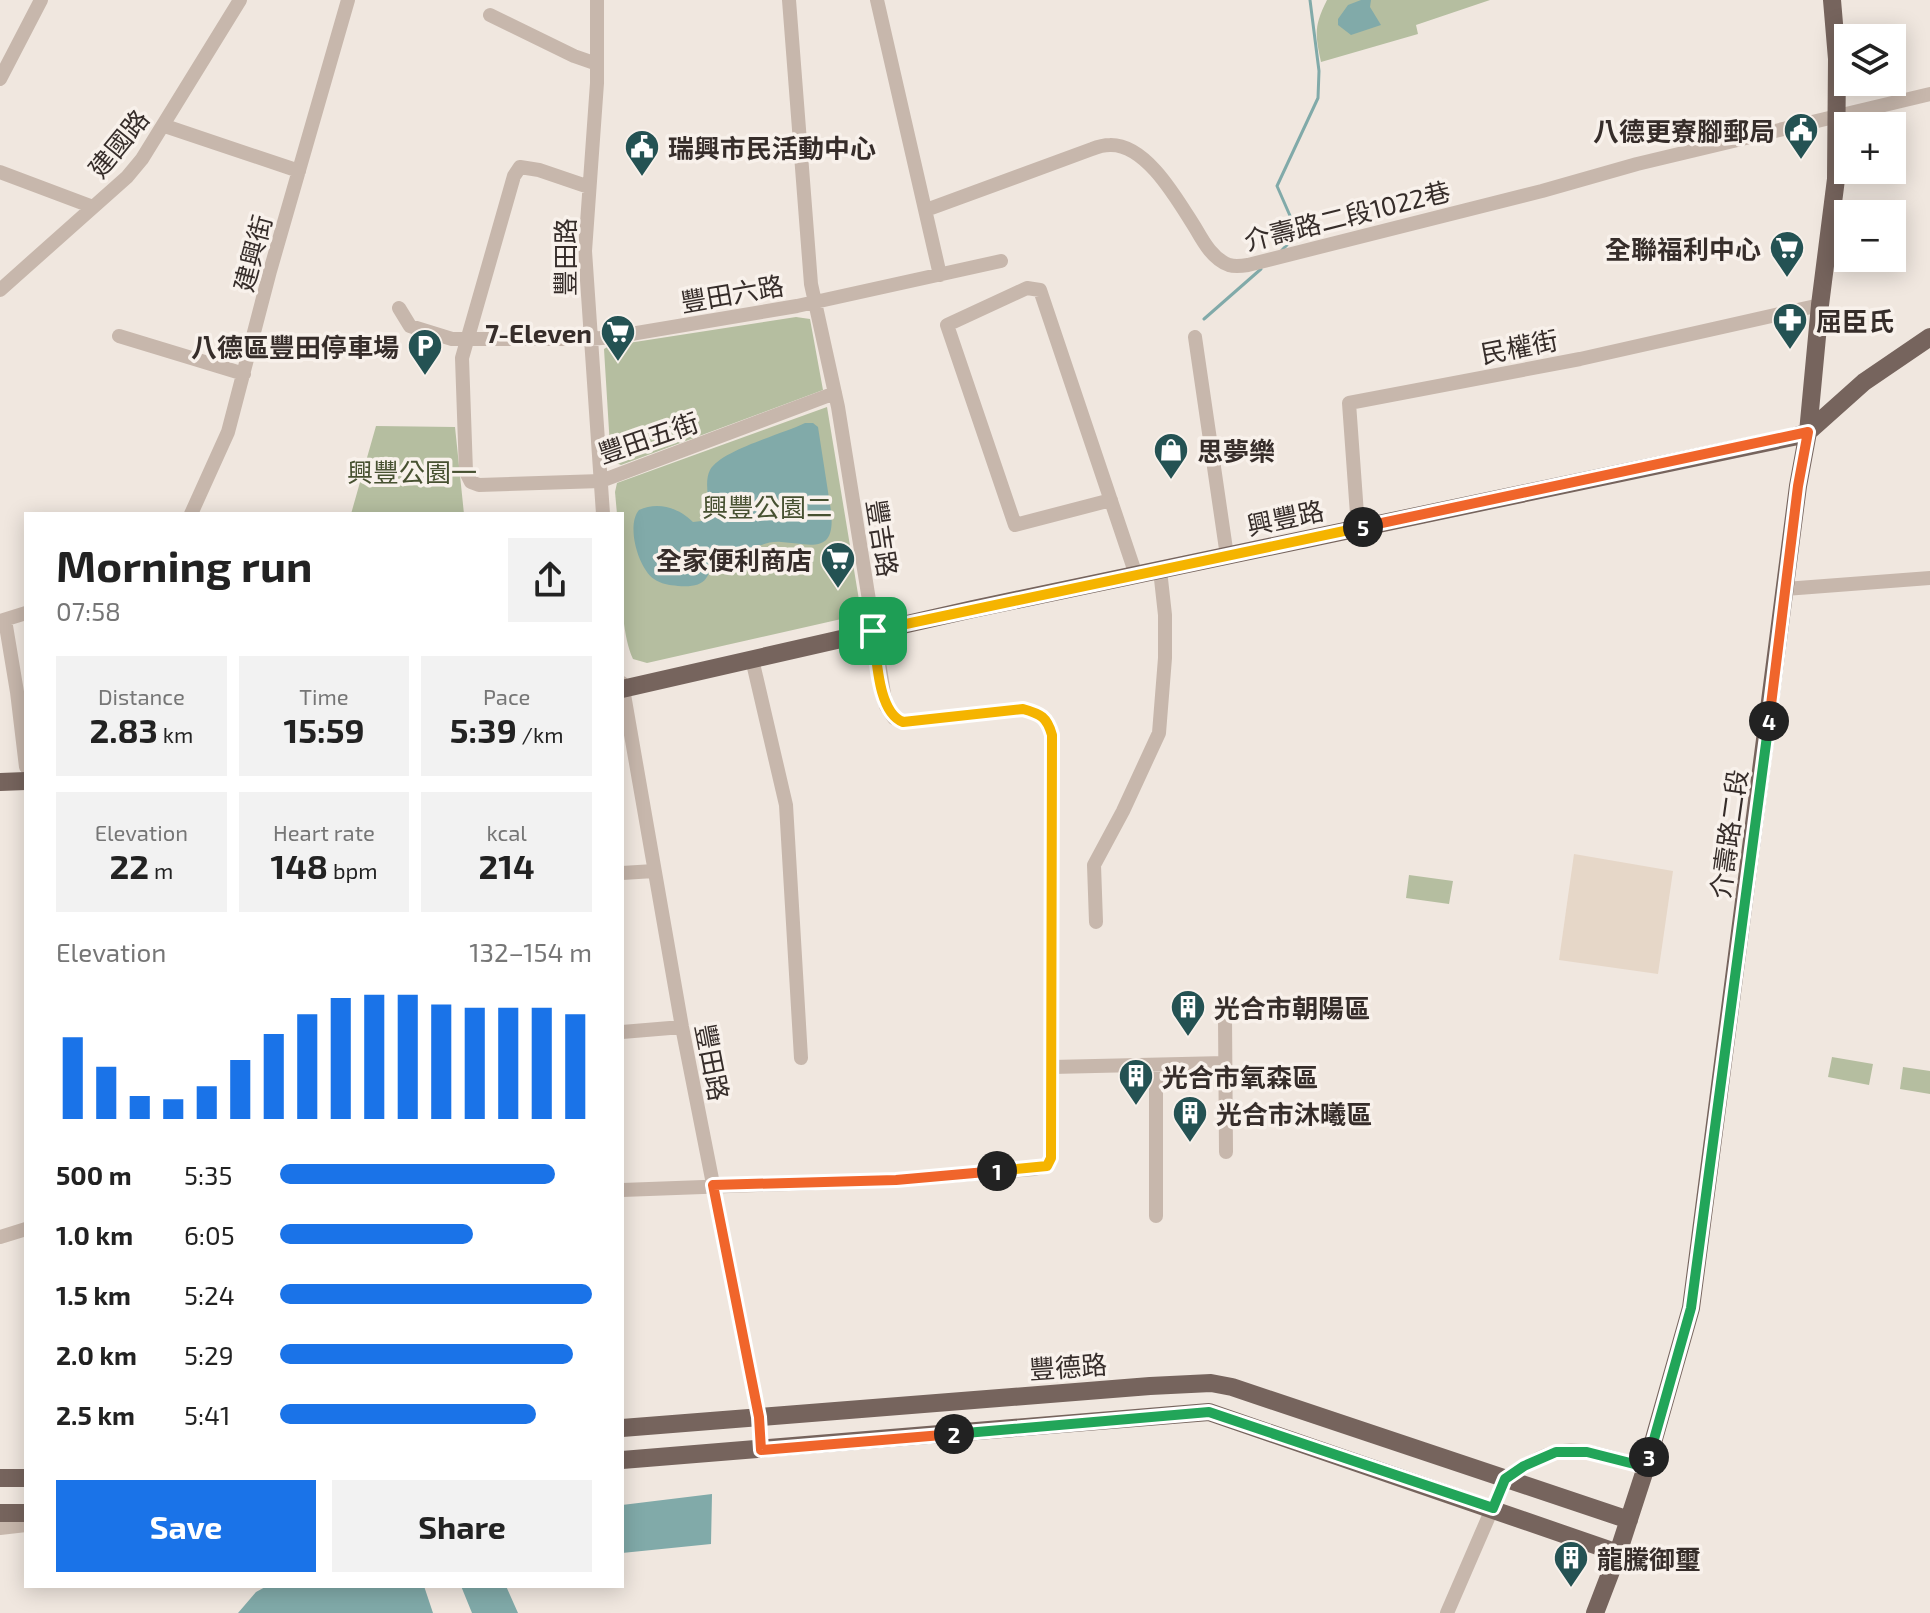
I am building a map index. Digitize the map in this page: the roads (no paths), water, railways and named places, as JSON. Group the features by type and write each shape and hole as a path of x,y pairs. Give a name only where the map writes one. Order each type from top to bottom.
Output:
{"main road":[{"name":"介壽路二段","path":"1832,0 1837,59 1836,112"},
{"name":"介壽路二段","path":"1595,1613 1646,1467 1691,1308 1798,486 1808,432 1835,184"},
{"name":"興豐路","path":"624,689 873,631 1808,432 1864,382 1930,337"},
{"path":"0,782 24,781"},
{"name":"豐德路","path":"624,1428 1211,1383 1232,1387 1629,1520"},
{"path":"624,1460 1209,1412 1618,1553"},
{"path":"0,1478 24,1478"},
{"path":"0,1513 24,1513"}],"street":[{"path":"0,79 9,54 41,0"},
{"name":"建國路","path":"0,290 127,177 165,126 240,0"},
{"name":"建興街","path":"192,512 228,432 348,0"},
{"name":"豐田路","path":"597,0 597,64 585,251 603,512"},
{"name":"豐吉路","path":"713,1185 896,1180 1047,1166 1053,1146 1052,735 1048,720 1041,714 1023,709 903,722 894,718 886,706 835,393 811,284 789,0"},
{"path":"877,0 940,275"},
{"path":"490,15 597,64"},
{"path":"0,44 9,54"},
{"name":"介壽路二段1022巷","path":"1849,112 1930,94"},
{"name":"介壽路二段1022巷","path":"926,210 1111,144 1129,149 1145,159 1169,189 1206,246 1231,266 1272,259 1834,116"},
{"path":"165,126 299,171"},
{"path":"466,338 516,171 520,167 539,170 589,187"},
{"path":"0,172 93,207"},
{"name":"豐田六路","path":"399,308 410,326 452,339 590,339 815,302 1001,261"},
{"path":"1111,500 1015,525 947,325 1027,288 1040,290 1111,500 1136,575"},
{"name":"民權街","path":"1358,528 1349,403 1580,359 1820,305"},
{"path":"119,336 244,374"},
{"path":"1195,337 1227,556"},
{"name":"豐田五街","path":"466,338 462,358 466,472 471,482 493,485 601,481 835,393"},
{"path":"1096,922 1094,865 1159,733 1165,658 1165,615 1160,570"},
{"path":"1785,589 1930,578"},
{"path":"24,614 2,620 22,692 24,730"},
{"path":"752,659 786,805 801,1058"},
{"name":"豐田路","path":"624,700 682,1027 759,1417 761,1450"},
{"path":"624,873 654,871"},
{"path":"1225,1018 1226,1152"},
{"path":"624,1032 682,1027"},
{"path":"1052,1067 1225,1063"},
{"path":"1156,1065 1156,1216"},
{"path":"624,1190 713,1185"},
{"path":"0,1237 24,1230"},
{"path":"1447,1613 1505,1479 1524,1466 1556,1452 1587,1452 1646,1467"},
{"path":"0,1528 24,1525"}],"water":[{"path":"1371,0 1370,7 1381,25 1351,35 1338,25 1338,19 1348,5"},
{"path":"805,423 818,427 832,525 825,541 811,545 777,542 746,548 722,547 712,553 705,580 695,585 665,584 648,573 639,556 634,536 635,517 639,510 661,506 681,513 693,522 710,520 707,481 716,463 739,449"},
{"path":"712,1494 711,1544 624,1553 624,1505"},
{"path":"263,1588 425,1588 433,1613 238,1613"},
{"path":"462,1588 507,1588 518,1613 472,1613"}],"waterway":[{"path":"1282,250 1298,234 1277,186 1318,98 1319,71 1310,0"},
{"path":"1204,319 1261,269"}],"place":[{"name":"八德更寮腳郵局","path":"1801,161"},
{"name":"瑞興市民活動中心","path":"642,178"},
{"name":"全聯福利中心","path":"1787,279"},
{"name":"屈臣氏","path":"1790,351"},
{"name":"7-Eleven","path":"618,363"},
{"name":"八德區豐田停車場","path":"425,377"},
{"name":"思夢樂","path":"1171,481"},
{"name":"全家便利商店","path":"838,590"},
{"name":"光合市朝陽區","path":"1188,1038"},
{"name":"光合市氧森區","path":"1136,1107"},
{"name":"光合市沐曦區","path":"1190,1144"},
{"name":"龍騰御璽","path":"1571,1589"}],"park label":[{"name":"興豐公園一","path":"412,471"},
{"name":"興豐公園二","path":"767,506"}]}
